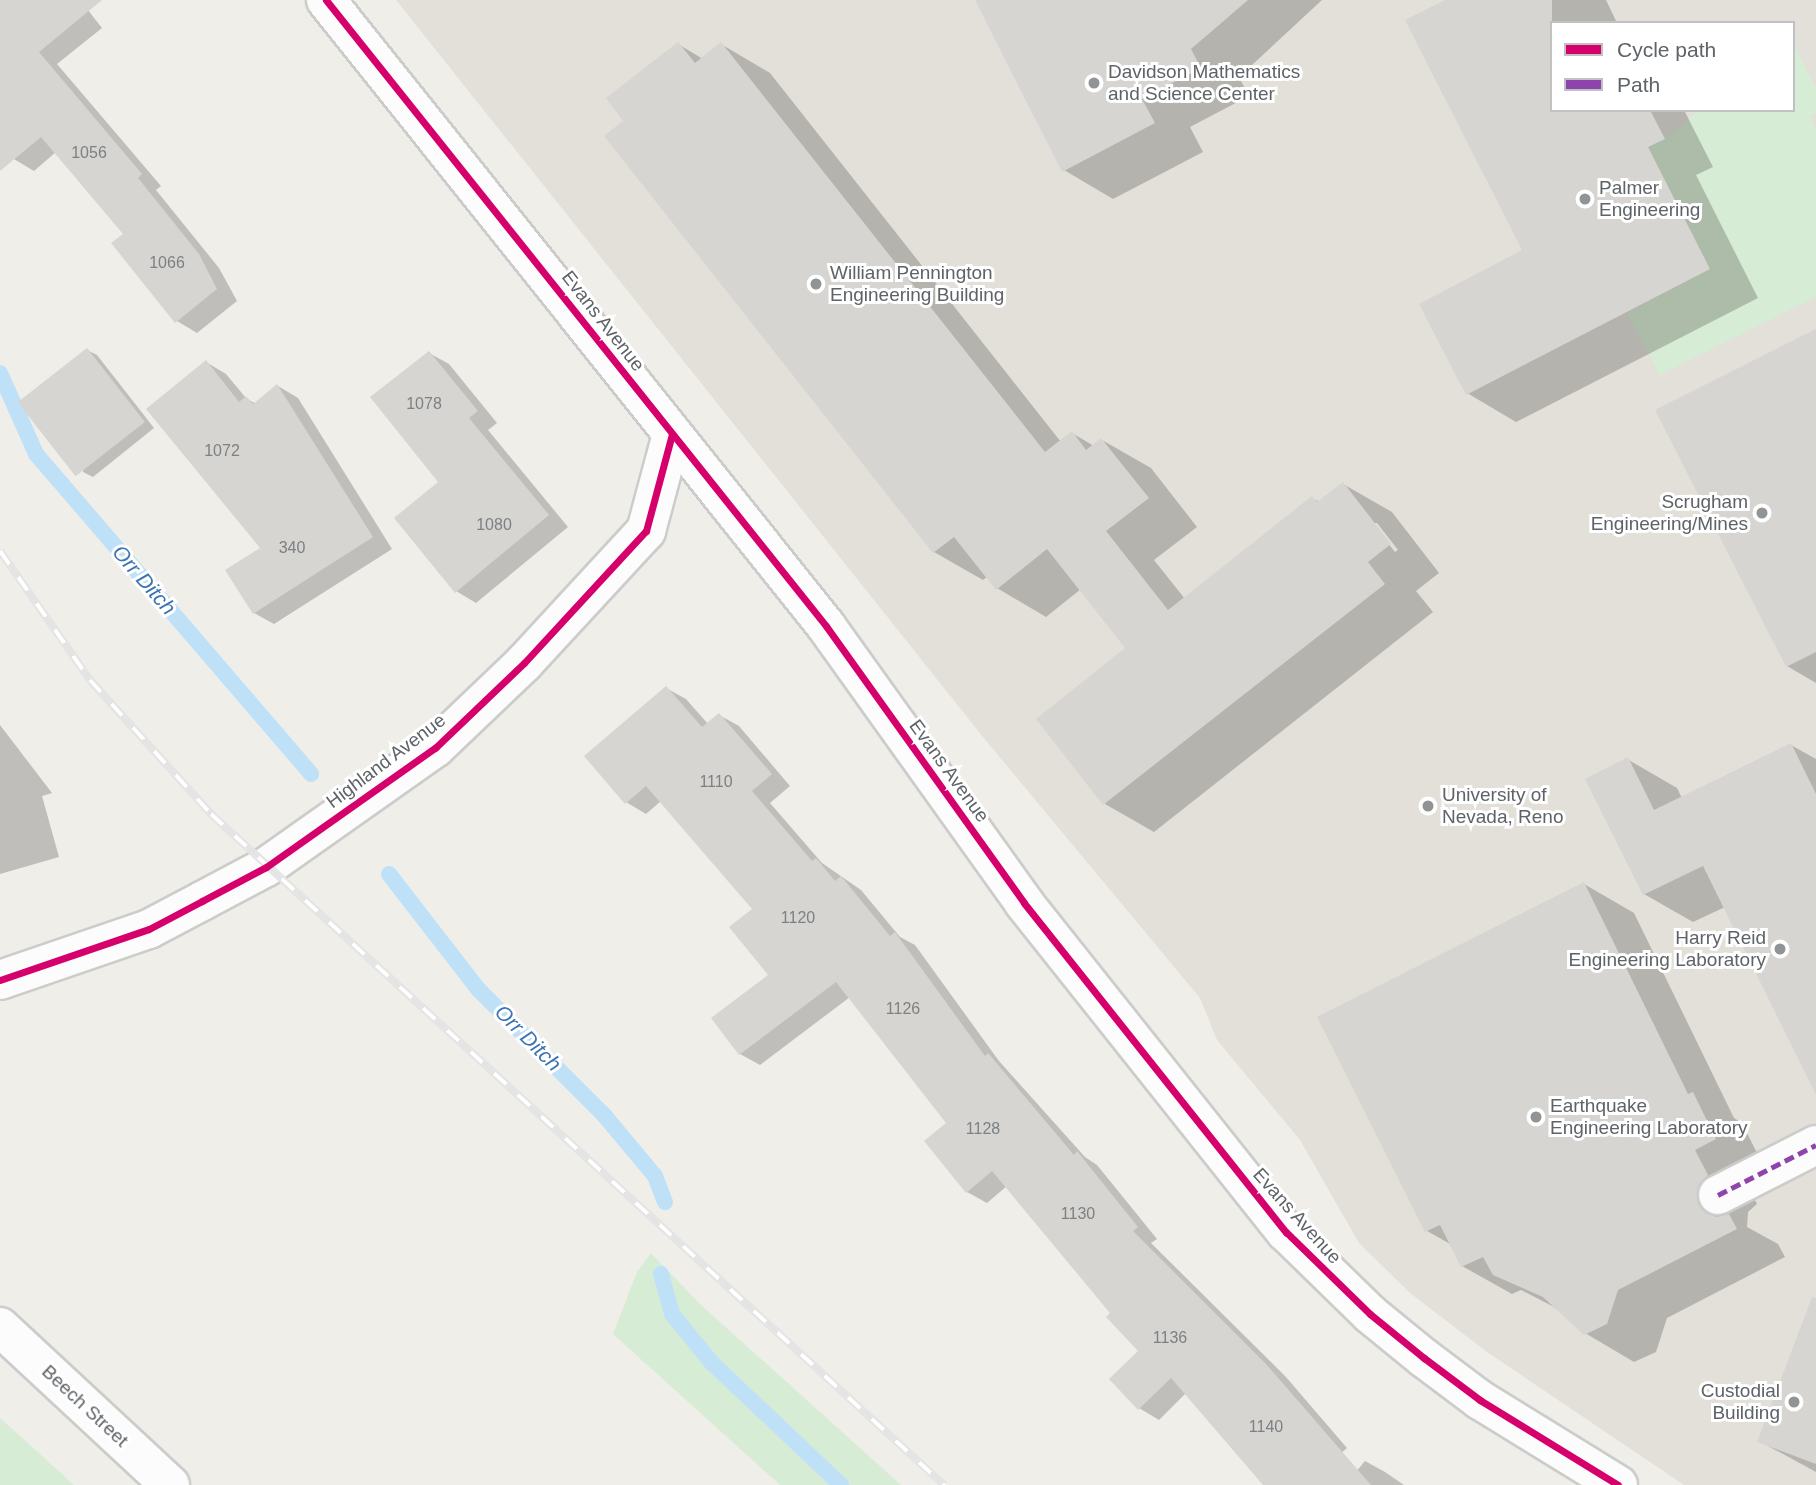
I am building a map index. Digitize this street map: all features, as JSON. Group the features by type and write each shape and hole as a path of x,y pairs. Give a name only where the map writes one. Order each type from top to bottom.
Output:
{"street":[{"name":"Evans Avenue","path":"326,0 826,626 1024,903 1286,1232 1370,1314 1424,1358 1480,1400 1618,1485"},
{"name":"Highland Avenue","path":"0,979 149,929 202,901 266,867 435,748 524,663 646,531 672,434"},
{"path":"1718,1195 1816,1146"},
{"name":"Beech Street","path":"0,1327 170,1485"}],"shaded area":[{"name":"University of Nevada, Reno","path":"396,0 1816,0 1816,1485 1684,1485 1487,1352 1410,1293 1359,1243 1300,1140 1217,1040 1200,998 983,737"}],"green space":[{"path":"1795,47 1816,88 1816,113 1810,116 1816,129 1816,297 1660,375 1627,313 1710,269 1648,147 1681,128 1696,112 1795,112"},
{"path":"651,1253 700,1304 901,1485 780,1485 613,1334 637,1272"},
{"path":"0,1418 40,1454 74,1485 0,1485"}],"building":[{"path":"0,0 102,0 39,52 142,174 138,178 199,254 217,289 175,323 111,243 123,234 41,137 0,171"},
{"name":"Davidson Mathematics and Science Center","path":"975,0 1248,0 1191,49 1201,68 1142,99 1155,123 1062,172"},
{"name":"Palmer Engineering","path":"1445,0 1552,0 1550,112 1651,112 1665,139 1648,147 1710,269 1466,395 1419,304 1522,250 1405,20"},
{"name":"William Pennington Engineering Building","path":"678,42 695,63 721,42 1045,452 1072,431 1086,450 1101,438 1149,498 1106,531 1168,610 1312,496 1317,502 1343,482 1391,544 1368,562 1385,584 1103,805 1036,719 1125,648 1047,549 996,590 954,537 933,553 604,136 623,121 606,98"},
{"name":"Scrugham Engineering/Mines","path":"1816,329 1816,652 1786,667 1655,410"},
{"path":"87,348 145,422 76,476 18,402"},
{"path":"429,351 478,411 469,418 549,515 455,593 394,518 438,482 370,397"},
{"path":"206,360 239,402 246,396 253,404 277,384 373,537 253,614 225,570 260,548 146,409"},
{"path":"666,686 702,727 719,713 772,774 752,791 812,861 816,858 835,881 841,876 890,936 895,932 985,1056 988,1053 1074,1155 1077,1151 1138,1227 1133,1231 1266,1364 1371,1485 1263,1485 1171,1378 1138,1410 1109,1379 1138,1351 1106,1317 1110,1313 992,1171 966,1193 924,1141 946,1123 836,982 739,1055 711,1018 768,975 729,927 752,909 646,786 625,804 584,756"},
{"name":"Harry Reid Engineering Laboratory","path":"1791,743 1816,794 1816,1095 1703,866 1643,895 1585,779 1628,757 1654,810"},
{"name":"Earthquake Engineering Laboratory","path":"1584,882 1688,1094 1693,1092 1716,1139 1695,1150 1708,1175 1699,1184 1698,1204 1716,1217 1729,1214 1737,1229 1618,1290 1607,1324 1584,1335 1543,1297 1493,1275 1483,1257 1461,1267 1440,1225 1425,1232 1317,1017"},
{"name":"Custodial Building","path":"1812,1297 1816,1298 1816,1464 1757,1442"}],"waterway":[{"name":"Orr Ditch","path":"0,373 36,454 311,774"},
{"name":"Orr Ditch","path":"389,874 478,989 604,1115 655,1176 665,1202"},
{"name":"Orr Ditch","path":"661,1274 672,1314 712,1363 841,1485"}],"railway":[{"path":"0,551 90,680 211,814 944,1485"}],"marked path":[{"path":"1718,1195 1816,1145"}],"cycle path":[{"path":"326,0 826,626 1024,903 1286,1232 1370,1314 1424,1358 1480,1400 1618,1485"},
{"path":"0,980 149,929 266,867 435,748 524,663 646,531 672,434"}],"place":[{"name":"Davidson Mathematics and Science Center","path":"1094,83"},
{"name":"Palmer Engineering","path":"1585,199"},
{"name":"William Pennington Engineering Building","path":"816,284"},
{"name":"Scrugham Engineering/Mines","path":"1762,513"},
{"name":"University of Nevada, Reno","path":"1428,806"},
{"name":"Harry Reid Engineering Laboratory","path":"1780,949"},
{"name":"Earthquake Engineering Laboratory","path":"1536,1117"},
{"name":"Custodial Building","path":"1794,1402"}]}
